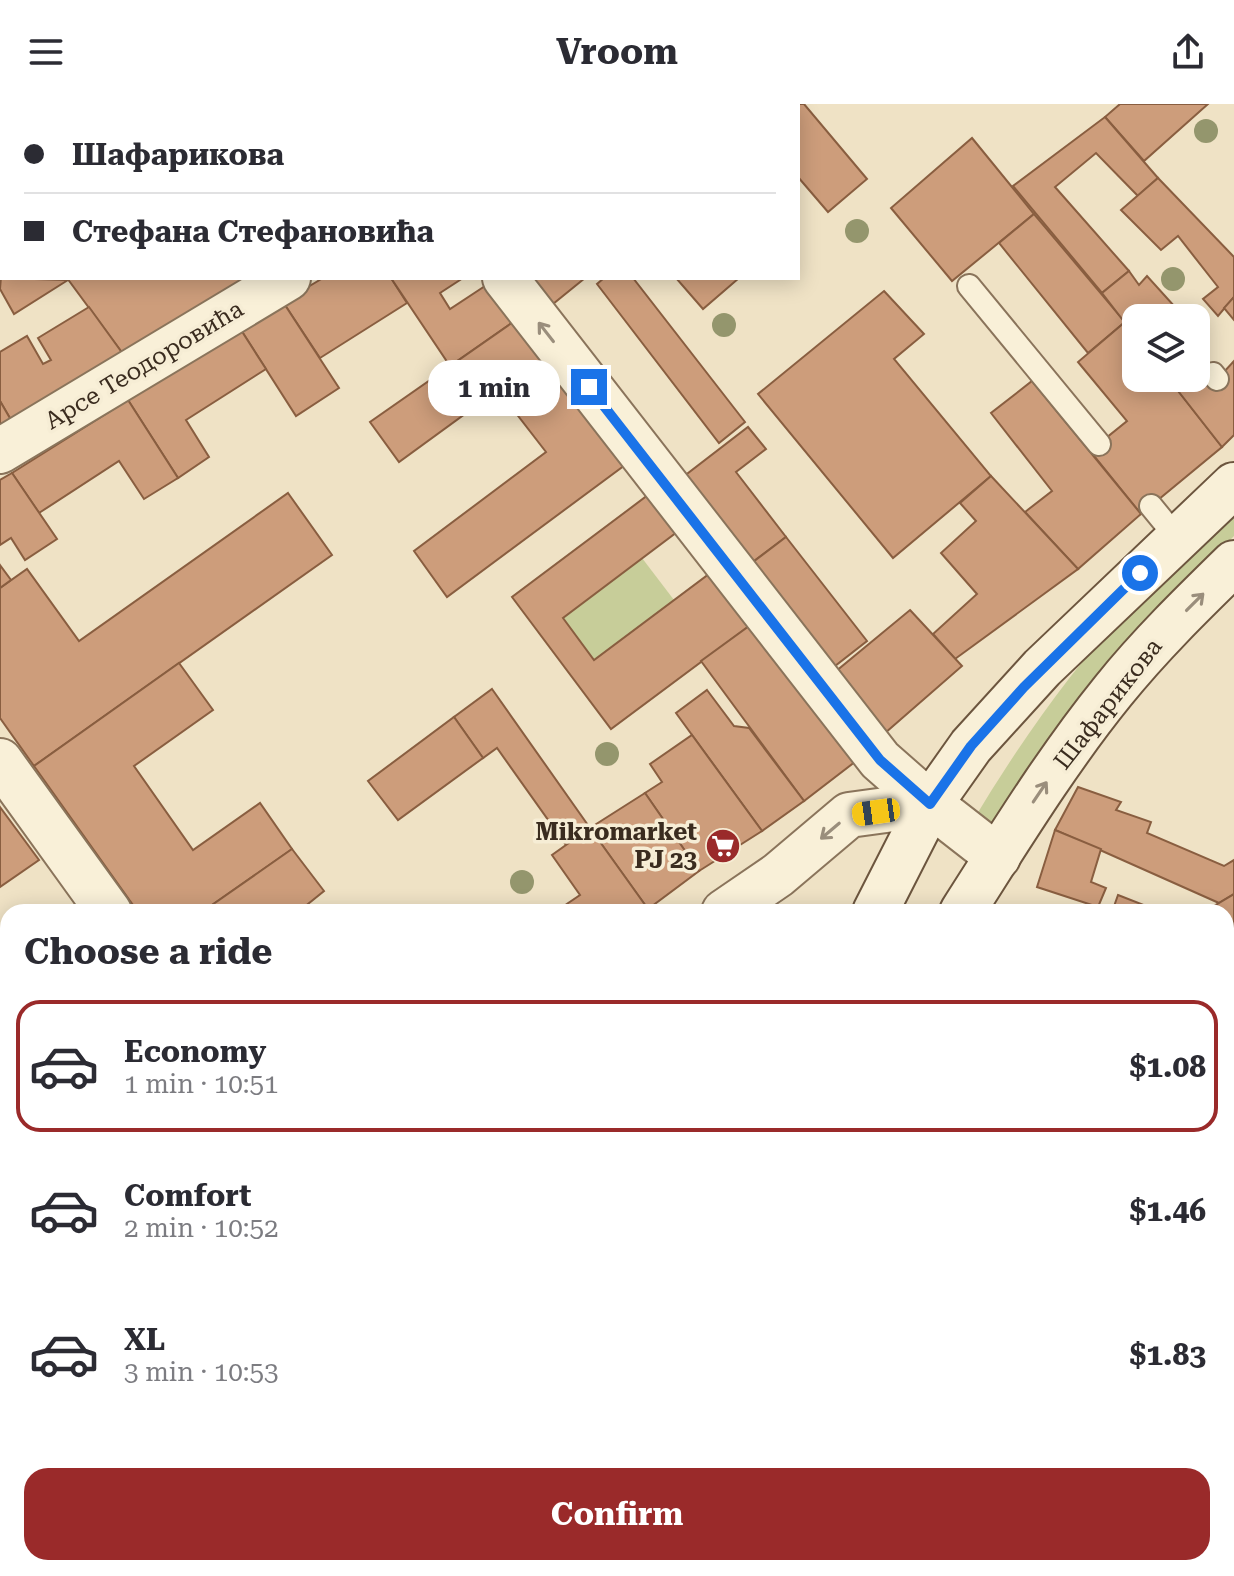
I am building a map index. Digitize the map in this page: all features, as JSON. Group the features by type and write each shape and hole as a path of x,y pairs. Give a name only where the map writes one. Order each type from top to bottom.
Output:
{"street":[{"name":"Арсе Теодоровића","path":"0,451 285,280"},
{"path":"507,280 880,760 998,857"},
{"path":"879,904 930,804 971,746 1042,668 1234,485"},
{"name":"Шафарикова","path":"967,904 1077,737 1156,640 1234,563"},
{"path":"0,761 103,904"},
{"path":"743,904 768,893 849,815 930,804"}],"lane":[{"path":"969,286 1099,444"},
{"path":"1151,506 1178,539"}],"green space":[{"path":"1234,512 1234,536 1145,626 990,828 974,819 1046,709 1108,631 1155,582"},
{"path":"642,558 674,600 594,660 563,618"}],"building":[{"path":"800,104 804,104 867,179 828,212 800,179"},
{"path":"1120,104 1208,104 1144,161 1105,117"},
{"path":"1105,117 1158,178 1138,196 1096,153 1055,187 1129,271 1102,293 1013,186"},
{"path":"972,138 1034,214 952,281 891,208"},
{"path":"1158,178 1234,257 1234,297 1218,316 1203,299 1218,287 1178,236 1161,250 1121,210"},
{"path":"1034,214 1122,318 1122,325 1088,353 999,243"},
{"path":"1129,271 1139,285 1147,276 1172,304 1122,304 1122,319 1102,293"},
{"path":"1,280 68,280 14,314 0,289"},
{"path":"68,280 247,280 123,354"},
{"path":"320,280 392,280 407,303 320,358 283,302"},
{"path":"392,280 460,280 440,293 450,309 488,284 516,320 450,366"},
{"path":"527,280 583,280 548,308"},
{"path":"602,280 635,280 745,422 719,443 597,284"},
{"path":"678,280 737,280 703,309"},
{"path":"884,291 924,334 894,359 991,476 893,558 758,394"},
{"path":"1234,297 1234,320 1224,308"},
{"path":"283,302 339,388 296,416 241,330"},
{"path":"89,307 123,354 11,420 0,401 0,352 27,336 43,364 51,360 38,338"},
{"path":"516,320 625,465 447,597 414,551 546,452 498,390 399,462 370,422"},
{"path":"1122,325 1122,392 1179,392 1222,447 1141,514 1090,451 1127,421 1078,362"},
{"path":"241,330 266,369 186,420 209,457 178,478 128,400"},
{"path":"1234,361 1234,435 1222,447 1179,392 1210,392 1210,381 1213,384"},
{"path":"1032,381 1141,514 1078,569 1025,512 1052,491 991,413"},
{"path":"128,400 178,478 144,499 119,461 39,513 12,473"},
{"path":"0,401 11,420 0,427"},
{"path":"748,427 766,449 736,472 786,537 750,564 683,477"},
{"path":"12,473 57,539 25,560 11,538 0,545 0,480"},
{"path":"991,476 1078,569 955,659 933,634 977,594 941,553 976,521 960,503"},
{"path":"288,493 332,555 34,766 0,718 0,588 27,569 79,641"},
{"path":"648,495 677,532 563,618 594,660 717,568 756,621 611,729 512,597"},
{"path":"786,537 867,641 826,673 745,568"},
{"path":"0,565 11,580 0,588"},
{"path":"910,610 962,666 877,740 829,677"},
{"path":"756,621 860,758 804,801 701,661"},
{"path":"179,663 213,710 134,766 193,850 260,803 292,849 213,904 132,904 34,766"},
{"path":"492,689 590,828 566,845 497,748 483,758 454,717"},
{"path":"707,690 734,726 749,728 804,801 762,831 676,713"},
{"path":"454,717 483,758 398,820 368,781"},
{"path":"692,735 762,831 699,871 645,793 662,782 650,764"},
{"path":"1078,787 1121,802 1116,810 1151,822 1147,833 1224,866 1234,860 1234,894 1219,903 1055,830"},
{"path":"645,793 699,871 655,904 644,904 590,828"},
{"path":"0,807 39,860 0,887"},
{"path":"590,828 644,904 567,904 580,895 552,855"},
{"path":"1055,830 1101,849 1091,882 1106,888 1099,904 1089,904 1037,887"},
{"path":"292,849 324,891 308,904 213,904"},
{"path":"1234,894 1234,904 1217,904"},
{"path":"1118,895 1141,904 1115,904"}],"place":[{"name":"Mikromarket PJ 23","path":"723,846"}],"route":[{"path":"589,387 880,760 930,804 971,746 1024,687 1140,573"}]}
